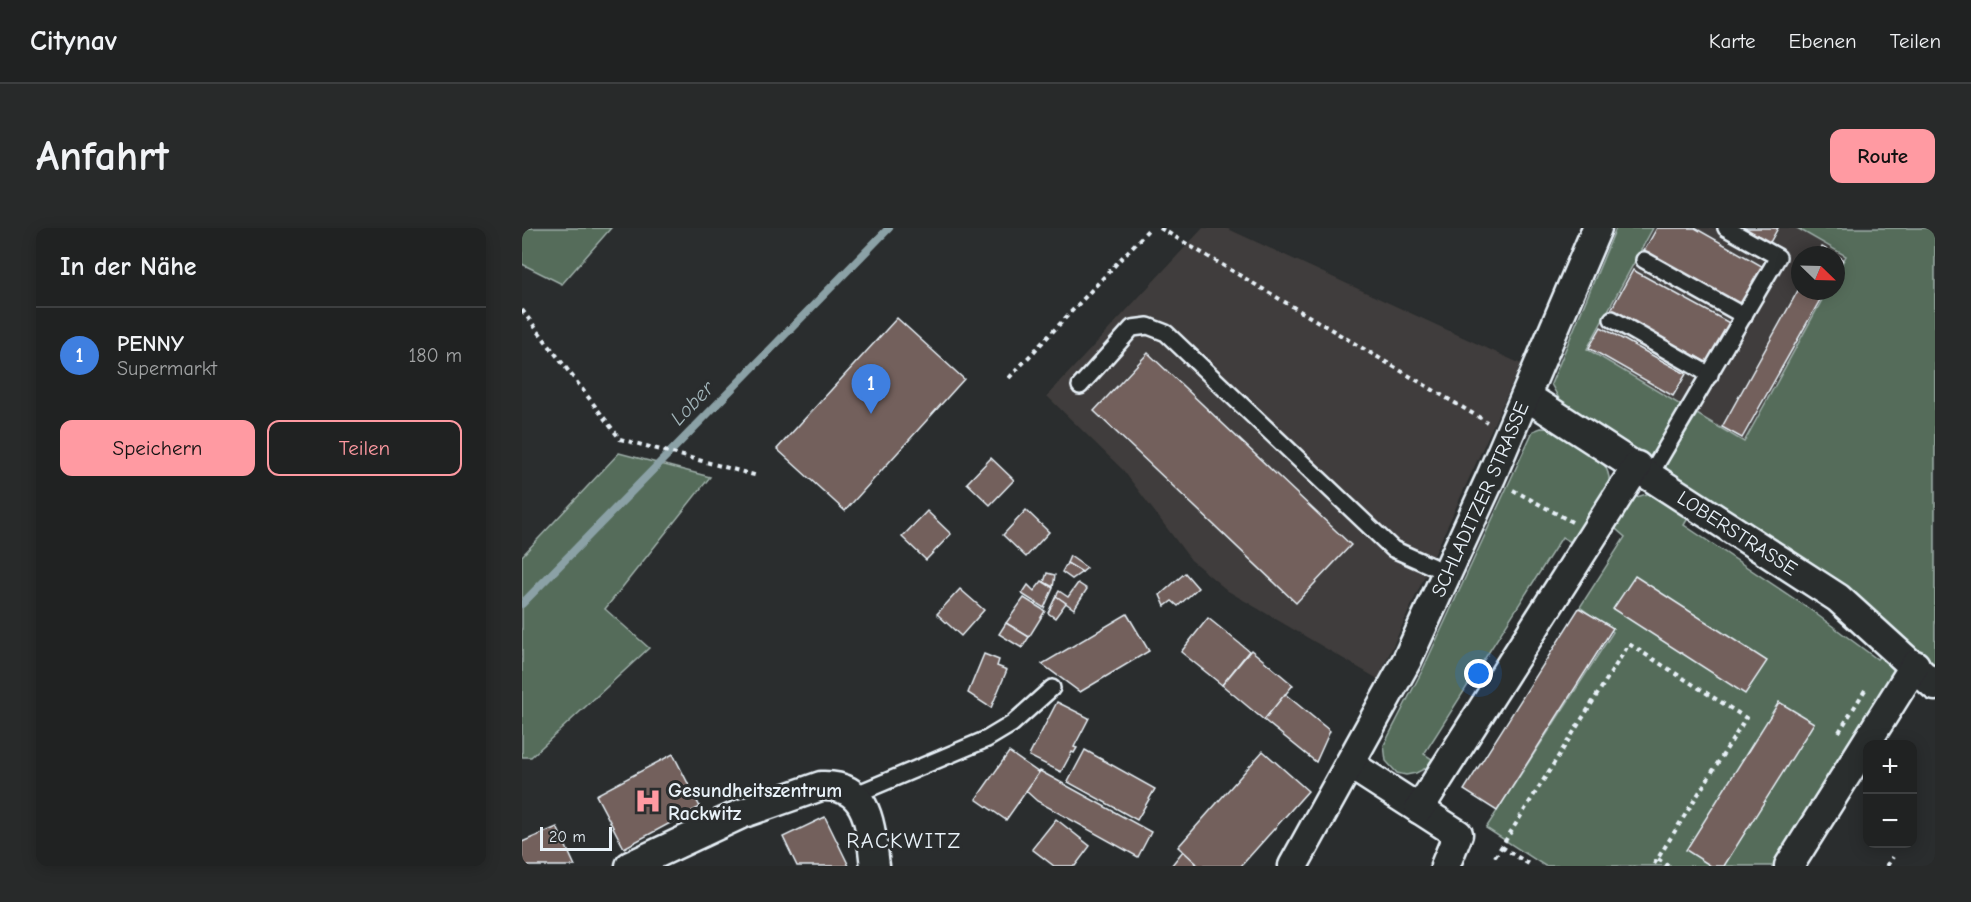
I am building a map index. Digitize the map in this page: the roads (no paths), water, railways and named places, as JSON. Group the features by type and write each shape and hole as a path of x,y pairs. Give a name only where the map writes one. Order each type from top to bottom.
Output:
{"street":[{"name":"SCHLADITZER STRASSE","path":"1293,866 1393,689 1491,477 1597,228"},
{"name":"LOBERSTRASSE","path":"1526,396 1838,598 1915,665 1935,686"},
{"path":"1419,809 1593,535 1644,471"},
{"path":"1789,866 1915,665"},
{"path":"1351,765 1458,834 1445,866"},
{"path":"630,866 741,814 821,786 840,787 854,795 860,802 869,823 875,866"}],"lane":[{"path":"1644,471 1710,375 1778,257 1726,228"},
{"path":"1644,261 1744,316"},
{"path":"1612,320 1710,375"},
{"path":"1080,386 1132,328 1148,326 1166,333 1393,549 1448,573"},
{"path":"854,795 987,739 1012,724 1052,688"}],"waterway":[{"name":"Lober","path":"522,604 889,228"}],"place":[{"name":"PENNY","path":"871,414"},
{"name":"Gesundheitszentrum Rackwitz","path":"648,801"}],"district":[{"name":"RACKWITZ","path":"904,840"}]}
